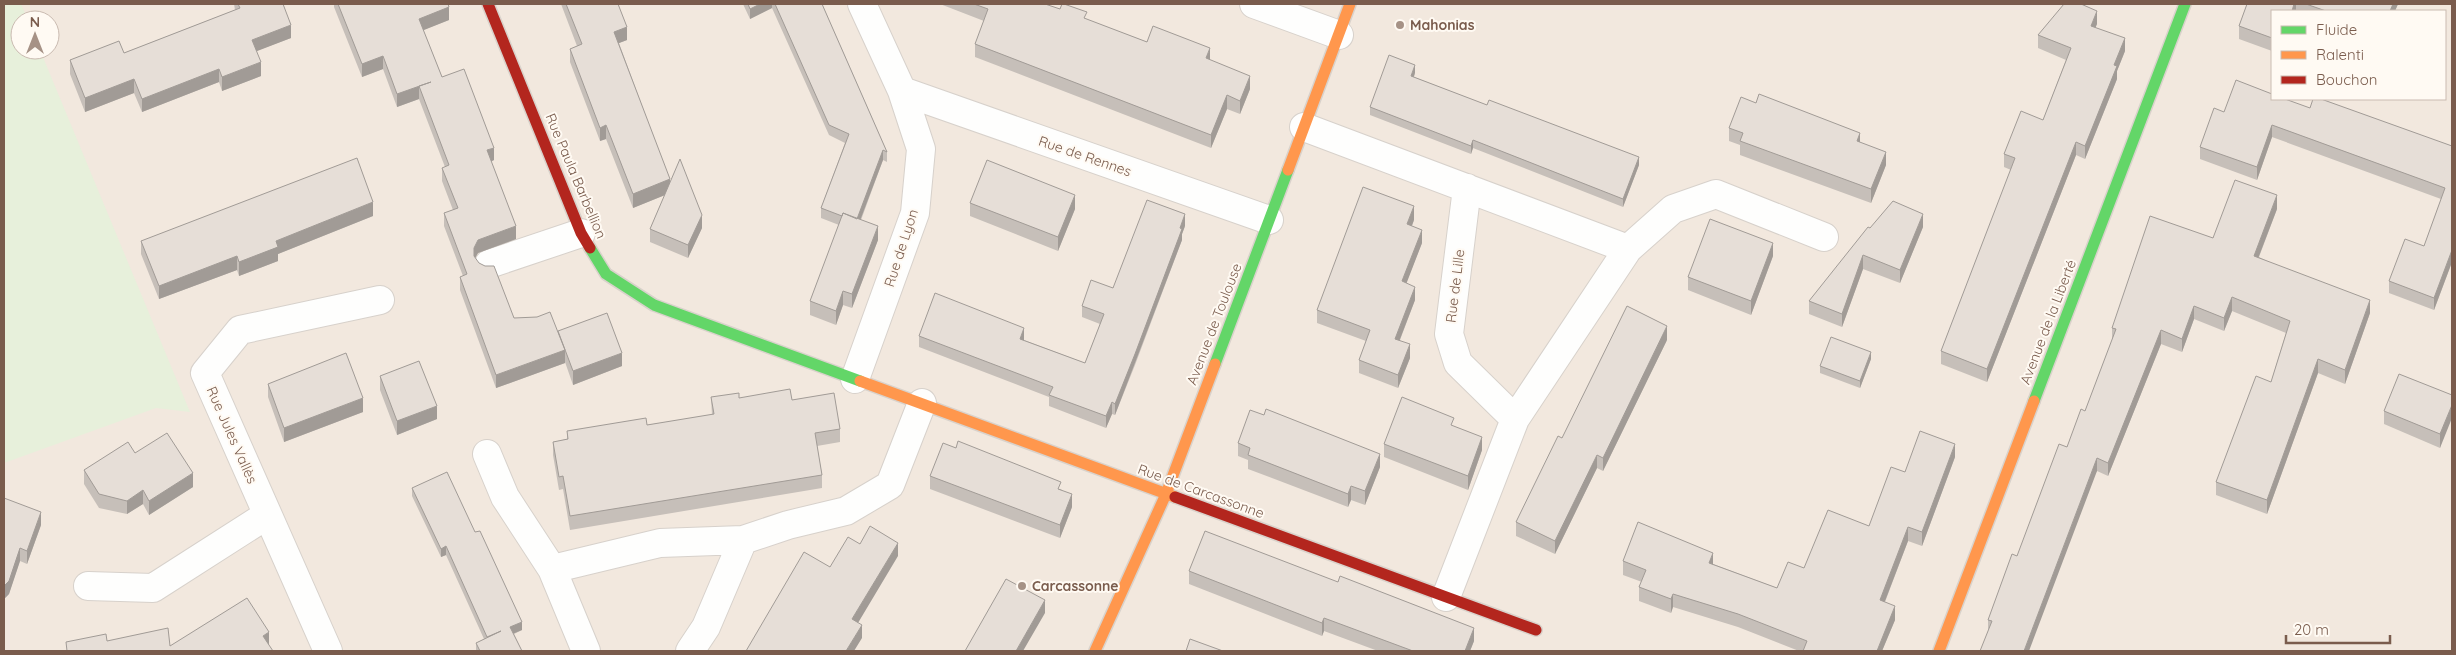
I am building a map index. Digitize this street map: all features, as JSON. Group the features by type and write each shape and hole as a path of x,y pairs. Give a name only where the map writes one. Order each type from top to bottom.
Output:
{"street":[{"name":"Rue Paula Barbellion","path":"488,4 581,233 606,274 654,306 855,379"},
{"name":"Rue de Lyon","path":"855,379 915,213 921,149 902,91 862,4"},
{"path":"1254,4 1339,35"},
{"name":"Avenue de Toulouse","path":"1095,651 1166,494 1350,4"},
{"name":"Avenue de la Liberté","path":"1939,651 2185,4"},
{"name":"Rue de Rennes","path":"902,91 1269,220"},
{"path":"1304,127 1628,249"},
{"name":"Rue de Lille","path":"1467,188 1449,334 1458,364 1515,418"},
{"path":"1446,597 1515,418 1628,249 1673,209 1716,194 1824,237"},
{"path":"489,264 581,233"},
{"name":"Rue Jules Vallès","path":"328,651 205,373 240,330 380,300"},
{"name":"Rue de Carcassonne","path":"855,379 1536,630"},
{"path":"552,569 660,543 743,540 788,525 846,511 890,485 922,404"},
{"path":"487,454 505,497 552,569 586,651"},
{"path":"88,586 153,588 267,515"},
{"path":"690,651 706,627 743,540"}],"shaded area":[{"path":"4,4 2452,4 2452,651 4,651"}],"green space":[{"path":"4,4 21,4 24,10 10,10 10,60 44,60 190,412 156,408 4,463"}],"building":[{"path":"238,4 283,4 291,25 252,40 261,62 222,77 219,69 142,99 134,79 85,98 70,60 119,41 124,53 240,8"},
{"path":"338,4 448,4 449,7 419,19 442,77 464,69 494,148 487,150 516,226 478,240 474,248 474,256 479,263 485,266 494,266 514,318 537,317 550,312 565,350 496,375 460,277 467,274 444,213 458,208 442,168 449,165 419,86 397,94 383,56 362,64"},
{"path":"566,4 618,4 627,27 614,32 670,179 633,194 606,125 600,128 570,49 582,44"},
{"path":"748,4 760,4 750,9"},
{"path":"775,4 822,4 887,152 883,150 857,219 843,213 842,216 821,208 849,134 829,125"},
{"path":"974,4 1045,4 1060,9 1062,4 1064,4 1087,12 1084,18 1147,42 1153,26 1210,48 1206,58 1250,76 1240,101 1227,95 1211,135 975,44 988,9"},
{"path":"2064,4 2081,4 2097,11 2091,26 2125,38 2114,65 2117,66 2085,146 2076,142 1987,369 1941,351 2015,158 2004,154 2021,111 2043,120 2071,48 2038,35"},
{"path":"2247,4 2294,4 2292,10 2271,10 2271,38 2239,26"},
{"path":"2306,4 2393,4 2390,10 2323,10"},
{"path":"1389,55 1415,65 1411,76 1487,105 1489,100 1639,157 1623,199 1473,140 1471,146 1370,107"},
{"path":"2236,80 2271,94 2271,100 2288,100 2310,108 2313,100 2324,100 2452,146 2452,250 2434,298 2389,281 2405,239 2424,246 2445,188 2272,125 2257,167 2200,147 2214,108 2224,112"},
{"path":"1759,94 1860,133 1857,141 1886,152 1871,189 1740,141 1743,133 1729,128 1741,97 1756,103"},
{"path":"357,158 373,202 276,241 278,247 239,262 237,256 159,286 141,241"},
{"path":"680,159 702,215 688,245 650,229"},
{"path":"987,160 1075,195 1058,237 970,203"},
{"path":"2235,180 2277,195 2254,256 2370,300 2345,370 2318,359 2267,500 2216,482 2256,376 2271,382 2290,321 2232,297 2224,318 2194,306 2182,339 2161,330 2108,463 2097,458 2024,651 1980,651 1992,621 1988,620 2012,554 2017,556 2059,444 2067,447 2081,409 2085,411 2116,329 2112,328 2150,216 2213,238"},
{"path":"1363,187 1414,206 1407,224 1422,230 1402,281 1415,287 1395,339 1410,344 1398,375 1359,360 1370,330 1317,310"},
{"path":"1147,200 1185,214 1180,228 1182,229 1135,354 1115,404 1112,402 1106,416 1049,395 1053,387 919,336 935,293 1024,328 1020,339 1085,363 1104,314 1082,306 1091,280 1113,288"},
{"path":"1893,201 1923,214 1900,270 1863,255 1842,314 1809,301 1868,227 1870,228"},
{"path":"843,213 878,226 852,294 843,291 836,311 810,301"},
{"path":"1710,219 1773,243 1751,301 1688,277"},
{"path":"1627,306 1667,326 1603,458 1597,455 1555,541 1516,522 1558,436 1562,438"},
{"path":"607,313 622,353 573,371 558,331"},
{"path":"1831,337 1871,352 1860,381 1820,366"},
{"path":"346,353 363,398 284,428 268,384"},
{"path":"419,361 437,406 397,421 380,376"},
{"path":"2399,374 2452,395 2452,405 2440,434 2384,411"},
{"path":"790,389 792,400 834,393 840,429 815,433 822,475 570,516 563,476 559,477 553,442 568,439 567,431 646,418 647,425 714,414 711,397 739,393 739,398"},
{"path":"1402,397 1454,418 1451,425 1482,437 1468,476 1384,444"},
{"path":"1266,409 1380,454 1365,491 1351,486 1348,494 1248,455 1250,448 1238,443 1250,410 1264,415"},
{"path":"1920,431 1955,444 1922,532 1908,527 1880,600 1895,606 1877,651 1803,651 1807,641 1738,614 1673,594 1671,599 1639,587 1646,570 1623,561 1638,522 1713,553 1709,563 1777,588 1788,562 1804,568 1828,510 1869,526 1891,467 1905,472"},
{"path":"167,433 193,473 149,501 143,490 127,501 99,494 84,470 128,442 135,453"},
{"path":"958,441 1061,482 1058,489 1072,494 1060,525 930,476 943,443 956,448"},
{"path":"447,472 475,532 480,531 522,622 510,627 522,651 480,651 476,643 501,631 487,637 446,546 441,549 412,488"},
{"path":"4,498 41,512 27,551 20,548 9,581 4,586"},
{"path":"870,526 898,543 852,619 862,625 846,651 746,651 804,552 830,567 848,537 860,544"},
{"path":"1205,531 1338,582 1340,576 1474,628 1465,651 1413,651 1324,618 1322,623 1189,571"},
{"path":"1006,579 1045,600 1016,651 965,651"},
{"path":"247,598 269,632 263,636 273,651 67,651 66,642 106,634 107,641 168,628 170,646"},
{"path":"1190,639 1223,651 1186,651"}],"traffic: fast":[{"path":"2034,401 2185,4"},
{"path":"1215,364 1288,170"},
{"path":"590,248 606,274 654,305 860,381"}],"traffic: slow":[{"path":"1288,170 1350,4"},
{"path":"1095,651 1166,494 1215,364"},
{"path":"860,381 1175,497"},
{"path":"1939,651 2034,401"}],"traffic: jam":[{"path":"488,4 581,233 590,248"},
{"path":"1175,497 1536,630"}],"place":[{"name":"Mahonias","path":"1400,25"},
{"name":"Carcassonne","path":"1022,586"}]}
